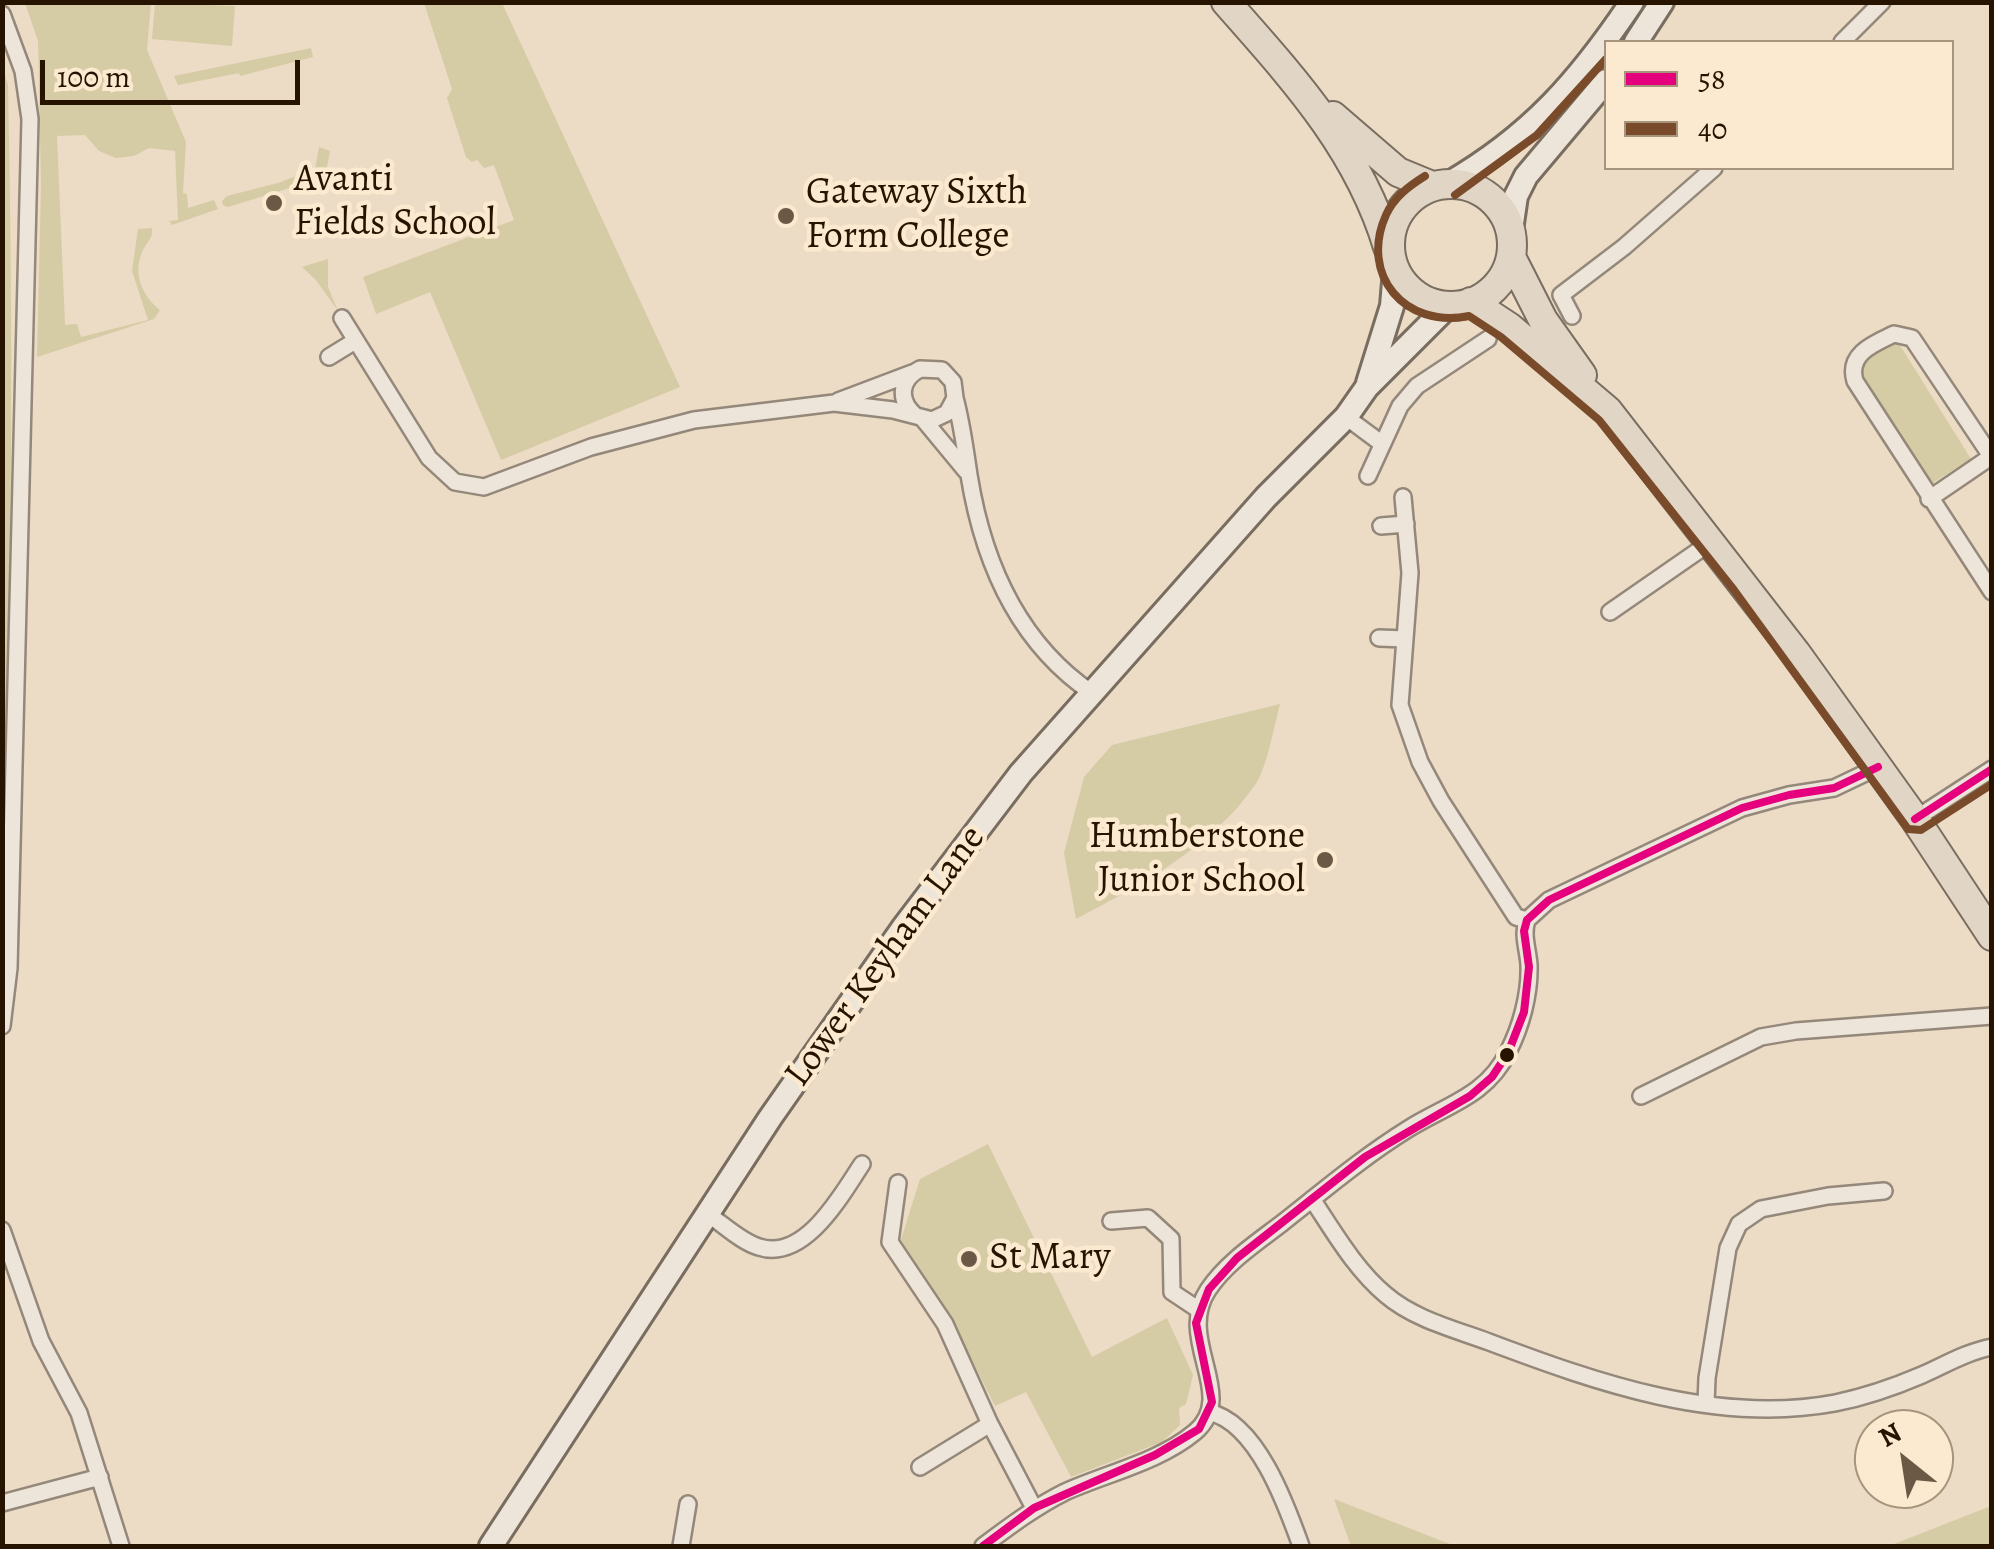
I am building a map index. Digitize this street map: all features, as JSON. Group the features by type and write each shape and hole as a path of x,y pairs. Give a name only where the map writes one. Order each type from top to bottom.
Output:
{"highway":[{"path":"1226,2 1310,98 1346,154 1378,214 1392,262 1416,296 1460,304 1509,327 1608,411"},
{"path":"1310,98 1398,172 1440,185 1469,186 1488,196 1502,210 1511,243 1543,320 1878,767 1992,936"},
{"path":"1392,262 1395,220 1417,194 1440,185"},
{"path":"1460,304 1494,289 1505,274 1511,243"}],"street":[{"path":"1606,40 1632,2"},
{"path":"1637,40 1662,2"},
{"path":"1844,40 1882,2"},
{"path":"2,14 22,71 30,119 9,968 2,1026"},
{"path":"1440,185 1480,166 1530,129 1604,44"},
{"path":"1511,243 1516,196 1526,176 1604,83"},
{"path":"1572,316 1561,295 1624,247 1712,170"},
{"name":"Lower Keyham Lane","path":"1367,386 1392,306 1392,262"},
{"name":"Lower Keyham Lane","path":"491,1546 706,1213 903,928 1020,774 1266,496 1346,417 1367,386 1460,304"},
{"path":"342,318 429,458 448,478 467,486 498,484 591,447 660,427 834,403 927,367 942,370 953,382 983,536 1010,603 1051,662 1092,693"},
{"path":"1930,499 1991,456 1912,338 1894,334 1863,352 1854,362 1856,381 1930,499 1992,592"},
{"path":"1368,476 1400,406 1417,386 1488,339"},
{"path":"329,357 355,341"},
{"path":"912,373 903,387 904,404 969,474"},
{"path":"834,403 932,420 947,413 955,398"},
{"path":"1346,417 1381,443"},
{"path":"1403,497 1410,573 1400,705 1420,762 1516,917 1527,920"},
{"path":"1381,526 1406,524"},
{"path":"1610,612 1711,542"},
{"path":"1380,638 1405,639"},
{"path":"984,1546 1034,1508 1199,1429 1210,1412 1212,1392 1197,1338 1199,1310 1209,1289 1238,1258 1365,1156 1470,1096 1492,1078 1508,1053 1524,1012 1529,966 1524,931 1527,920 1549,900 1742,808 1834,788 1878,767"},
{"path":"1915,819 1992,769"},
{"path":"1642,1096 1761,1037 1992,1016"},
{"path":"706,1213 760,1248 793,1244 825,1217 862,1164"},
{"path":"898,1183 890,1242 945,1324 990,1424 1034,1508"},
{"path":"1706,1404 1728,1248 1739,1224 1761,1208 1884,1191"},
{"path":"1312,1199 1371,1282 1409,1310 1558,1368 1629,1389 1706,1404 1782,1408 1836,1402 1897,1386 1954,1359 1992,1347"},
{"path":"1111,1221 1148,1218 1170,1239 1172,1292 1199,1310"},
{"path":"2,1230 41,1342 79,1413 121,1546"},
{"path":"1210,1412 1224,1415 1254,1446 1292,1521 1300,1546"},
{"path":"920,1467 990,1424"},
{"path":"2,1503 100,1477"},
{"path":"681,1546 688,1504"}],"shaded area":[{"path":"25,3 151,3 147,50 186,142 183,193 187,194 188,208 214,200 218,209 172,225 169,221 178,220 175,151 149,148 134,156 116,158 99,151 85,135 57,136 65,325 77,324 81,337 148,320 132,271 138,229 152,228 138,267 144,291 160,310 154,319 37,357 41,185 38,41"},
{"path":"155,3 235,6 232,46 152,39"},
{"path":"424,3 502,3 680,387 501,460 430,292 376,314 363,277 514,220 494,165 484,168 477,160 472,162 466,157 447,98 452,89"},
{"path":"311,48 313,57 240,76 239,73 178,85 174,76"},
{"path":"3,68 8,85 11,350 3,792"},
{"path":"319,147 330,151 325,177 228,207 223,205 227,196 315,169"},
{"path":"328,259 328,287 338,311 302,267"},
{"path":"1896,339 1971,459 1931,484 1856,364"},
{"path":"1280,704 1263,768 1238,807 1174,862 1076,919 1064,853 1084,777 1112,745"},
{"path":"988,1144 1092,1357 1167,1318 1193,1375 1186,1404 1179,1408 1180,1425 1162,1442 1071,1477 1026,1392 995,1406 946,1309 900,1243 920,1179"},
{"path":"1334,1499 1455,1546 1351,1546"},
{"path":"1991,1506 1991,1546 1889,1546"}],"transit line":[{"name":"40","path":"1455,195 1537,135 1604,61"},
{"name":"40","path":"1425,176 1393,203 1379,237 1379,258 1393,293 1407,306 1425,314 1446,318 1469,316 1501,337 1599,420 1734,590 1908,829 1921,830 1992,784"},
{"name":"58","path":"983,1546 1034,1508 1155,1455 1199,1429 1212,1402 1196,1323 1209,1289 1237,1258 1365,1157 1470,1096 1492,1077 1508,1053 1524,1012 1529,967 1524,931 1527,920 1549,900 1742,808 1834,788 1878,767"},
{"name":"58","path":"1915,819 1992,769"}],"place":[{"name":"Avanti Fields School","path":"274,203"},
{"name":"Gateway Sixth Form College","path":"786,216"},
{"name":"Humberstone Junior School","path":"1325,860"},
{"name":"St Mary","path":"969,1259"}]}
